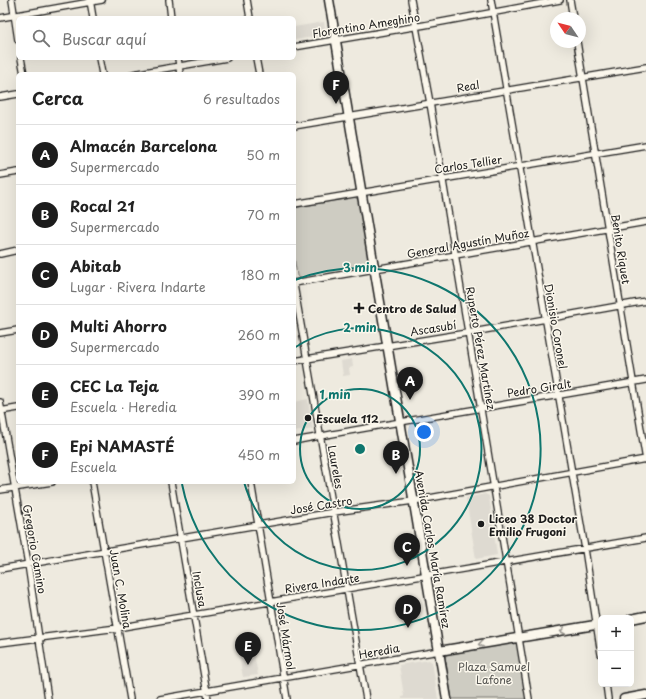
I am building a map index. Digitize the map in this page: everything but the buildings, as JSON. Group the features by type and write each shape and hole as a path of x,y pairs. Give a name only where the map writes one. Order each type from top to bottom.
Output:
{"main road":[{"name":"Avenida Carlos María Ramírez","path":"329,0 447,699"},
{"path":"634,618 646,616"},
{"name":"Heredia","path":"440,651 598,624"},
{"path":"624,699 646,695"}],"street":[{"path":"12,0 16,28"},
{"path":"0,18 102,0"},
{"path":"169,0 172,16"},
{"path":"247,0 250,16"},
{"name":"Ruperto Pérez Martínez","path":"411,0 430,103 529,699"},
{"name":"Dionisio Coronel","path":"491,0 531,242 598,619"},
{"name":"Florentino Ameghino","path":"296,47 416,27 560,0"},
{"path":"570,0 572,12"},
{"path":"90,1 93,16"},
{"name":"Benito Riquet","path":"578,48 646,459"},
{"path":"21,60 24,72"},
{"path":"100,60 102,72"},
{"path":"178,60 180,72"},
{"path":"144,72 215,60"},
{"path":"256,60 259,72"},
{"name":"Real","path":"296,126 646,66"},
{"path":"0,97 16,94"},
{"name":"Carlos Tellier","path":"296,204 646,145"},
{"path":"0,175 16,172"},
{"name":"General Agustín Muñoz","path":"296,284 646,222"},
{"path":"0,254 16,250"},
{"name":"Laureles","path":"296,295 366,699"},
{"name":"Ascasubí","path":"296,361 468,333 646,301"},
{"path":"0,333 16,330"},
{"name":"Pedro Giralt","path":"296,441 646,380"},
{"name":"Gregorio Camino","path":"0,402 28,564 48,699"},
{"path":"1,411 16,408"},
{"name":"José Castro","path":"0,569 334,512 413,501 494,485 646,459"},
{"path":"0,490 39,484"},
{"name":"Juan C. Molina","path":"92,484 130,699"},
{"name":"Inclusa","path":"171,484 208,699"},
{"name":"José Mármol","path":"251,484 287,699"},
{"name":"Rivera Indarte","path":"0,643 117,628 646,538"},
{"name":"Heredia","path":"160,699 360,666 440,651"},
{"path":"606,687 608,699"}],"shaded area":[{"path":"324,22 326,35 296,40 296,27"},
{"path":"352,359 353,367 349,368 350,375 343,376 341,361"},
{"path":"308,399 313,429 296,432 296,402"},
{"name":"Liceo 38 Doctor Emilio Frugoni","path":"485,494 489,496 497,555 476,559 466,498"},
{"path":"254,653 258,675 243,677 239,656"},
{"path":"429,660 432,662 438,699 402,699 404,696 399,665"}],"green space":[{"path":"354,197 358,199 369,262 367,267 301,279 297,276 296,208"},
{"name":"Plaza Samuel Lafone","path":"515,642 518,645 527,699 452,699 445,658 447,653"}],"place":[{"name":"Epi NAMASTÉ","path":"336,104"},
{"name":"Centro de Salud","path":"359,308"},
{"name":"Almacén Barcelona","path":"410,400"},
{"name":"Escuela 112","path":"308,418"},
{"name":"Rocal 21","path":"396,474"},
{"name":"Liceo 38 Doctor Emilio Frugoni","path":"481,524"},
{"name":"Abitab","path":"407,566"},
{"name":"Multi Ahorro","path":"408,628"},
{"name":"CEC La Teja","path":"248,665"}]}
